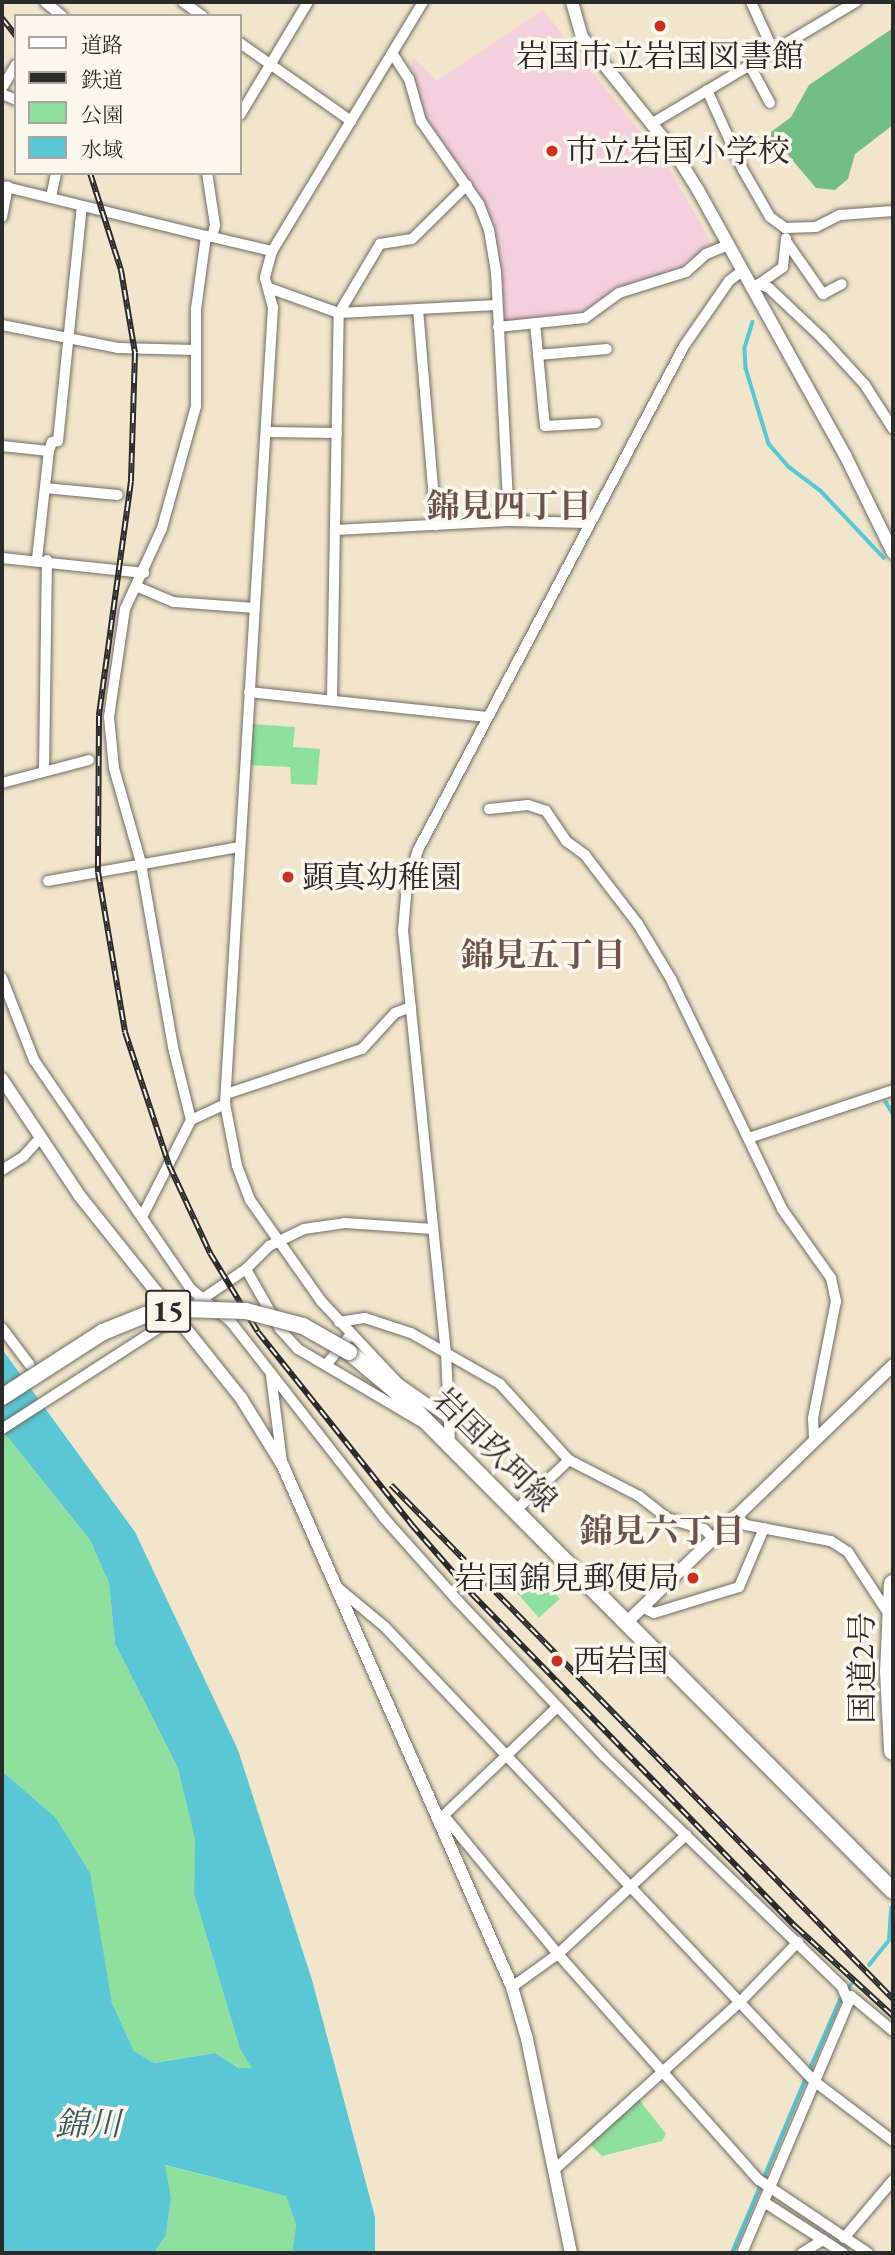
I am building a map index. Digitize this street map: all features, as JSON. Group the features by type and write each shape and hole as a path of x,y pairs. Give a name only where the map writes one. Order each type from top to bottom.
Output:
{"highway":[{"name":"国道2号","path":"893,1584 890,1616 893,1751"}],"main road":[{"name":"岩国玖珂線","path":"2,1397 103,1332 145,1315 180,1309 246,1311 303,1326 349,1352 450,1444 893,1891"}],"street":[{"path":"242,112 308,2"},
{"path":"423,2 272,251 265,278 272,307 266,432 253,608 225,1099 243,1184 278,1240 349,1335 398,1382 451,1420"},
{"path":"572,2 582,37 675,153 742,271 755,286 850,367 893,429"},
{"path":"751,2 773,50"},
{"path":"651,124 856,2"},
{"path":"242,44 351,121"},
{"path":"392,53 409,79 421,121 467,185 489,230 497,305 509,521"},
{"path":"749,64 770,103"},
{"path":"2,88 14,68"},
{"path":"707,90 743,170 770,217 785,228 816,227 840,215 893,211"},
{"path":"51,197 56,175"},
{"path":"191,1120 173,1047 141,863 114,768 109,717 118,635 125,609 144,573 189,441 199,382 196,350 209,237 215,225 207,175"},
{"path":"332,698 339,313 380,244 412,239 467,185"},
{"path":"2,217 5,187 272,251"},
{"path":"44,770 42,560 45,488 49,451 52,442 58,441 82,206"},
{"path":"755,286 783,267 785,228"},
{"path":"786,241 823,294 842,284"},
{"path":"498,327 595,313 619,293 685,272 706,254 728,244"},
{"path":"450,1444 446,1354 403,926 407,884 418,850 588,523 684,346 729,281 742,271"},
{"path":"755,286 845,455 893,553"},
{"path":"269,288 339,313 497,305"},
{"path":"418,309 436,525"},
{"path":"535,323 545,426 596,423"},
{"path":"2,325 69,341 196,350"},
{"path":"538,355 607,349"},
{"path":"266,432 337,433"},
{"path":"2,446 49,451"},
{"path":"45,488 118,495"},
{"path":"335,530 509,521 588,523"},
{"path":"2,558 42,560 144,573"},
{"path":"138,587 174,602 253,608"},
{"path":"249,692 332,698 488,717"},
{"path":"2,783 89,760"},
{"path":"489,809 537,806 547,811 566,841 584,855 653,947 782,1209 831,1278 836,1301 813,1418 814,1440"},
{"path":"48,881 239,847"},
{"path":"2,978 34,1060 202,1300 231,1322 420,1560 557,1707 798,1942 845,1995 857,1998 893,2031"},
{"path":"143,1215 191,1120 225,1099 362,1049 395,1013 411,1007"},
{"path":"2,1079 79,1195 178,1315 241,1398 283,1466 442,1818 512,1987 555,2169 571,2253"},
{"path":"749,1138 893,1090"},
{"path":"2,1170 23,1157 40,1138"},
{"path":"2,1429 202,1300 246,1269 278,1240 333,1224 433,1229"},
{"path":"246,1269 280,1329 298,1349 431,1426"},
{"path":"339,1322 365,1318 411,1333 500,1384 569,1460 639,1496 667,1518 704,1529 713,1538"},
{"path":"2,1328 30,1365"},
{"path":"326,1365 349,1335"},
{"path":"627,1622 893,1365"},
{"path":"271,1375 283,1466"},
{"path":"516,1510 569,1460"},
{"path":"734,1517 764,1528 831,1541 848,1552 890,1616"},
{"path":"642,1608 654,1613 739,1587 764,1528"},
{"path":"337,1587 363,1604 813,2079 893,2141"},
{"path":"442,1818 557,1707"},
{"path":"442,1818 558,1954 765,2185 868,2253"},
{"path":"512,1987 558,1954 686,1835"},
{"path":"555,2169 739,2003 798,1942"},
{"path":"742,2253 764,2202 765,2185 813,2079 845,1995"},
{"path":"844,2238 893,2180"},
{"path":"764,2202 844,2253"},
{"path":"802,2253 823,2240"}],"shaded area":[{"name":"市立岩国小学校","path":"543,10 669,168 714,248 687,260 681,269 582,315 504,322 487,212 425,120 411,65 413,58 437,81"}],"green space":[{"path":"893,28 893,125 855,154 848,179 835,190 816,188 783,149 768,144 767,135 791,117 809,85"},
{"path":"251,724 295,727 293,747 320,749 317,785 291,784 290,767 247,765"},
{"path":"2,1430 90,1540 109,1583 115,1644 178,1768 196,1839 194,1894 240,2049 253,2068 240,2068 215,2053 154,2063 134,2051 112,2003 98,1940 55,1817 2,1771"},
{"path":"533,1569 560,1599 539,1617 512,1588"},
{"path":"637,2097 666,2134 662,2141 602,2156 588,2142"},
{"path":"164,2165 286,2196 296,2225 292,2253 154,2253 166,2235 171,2198"}],"water":[{"name":"錦川","path":"2,1349 135,1532 238,1750 312,1980 375,2217 375,2253 292,2253 296,2225 286,2196 165,2165 171,2198 166,2235 154,2253 2,2253 2,1771 55,1817 90,1873 112,2003 134,2051 154,2063 215,2053 239,2068 252,2068 240,2049 194,1894 195,1839 178,1768 115,1644 109,1583 90,1540 2,1430"}],"waterway":[{"path":"753,322 745,349 746,368 769,444 789,467 820,490 884,558"},
{"path":"886,1102 893,1113"},
{"path":"869,1965 889,1940 891,1908"},
{"path":"809,2071 840,2000 851,1985"},
{"path":"732,2253 806,2078"}],"railway":[{"path":"2,18 14,33"},
{"path":"91,175 121,270 135,353 131,481 99,716 98,872 125,1032 169,1165 210,1253 258,1332 411,1524 472,1594 796,1927 893,2016"},
{"path":"391,1485 893,1999"}],"place":[{"name":"岩国市立岩国図書館","path":"660,26"},
{"name":"市立岩国小学校","path":"552,151"},
{"name":"顕真幼稚園","path":"288,877"},
{"name":"岩国錦見郵便局","path":"693,1578"},
{"name":"西岩国","path":"557,1661"}],"district":[{"name":"錦見四丁目","path":"509,506"},
{"name":"錦見五丁目","path":"543,955"},
{"name":"錦見六丁目","path":"662,1531"}]}
